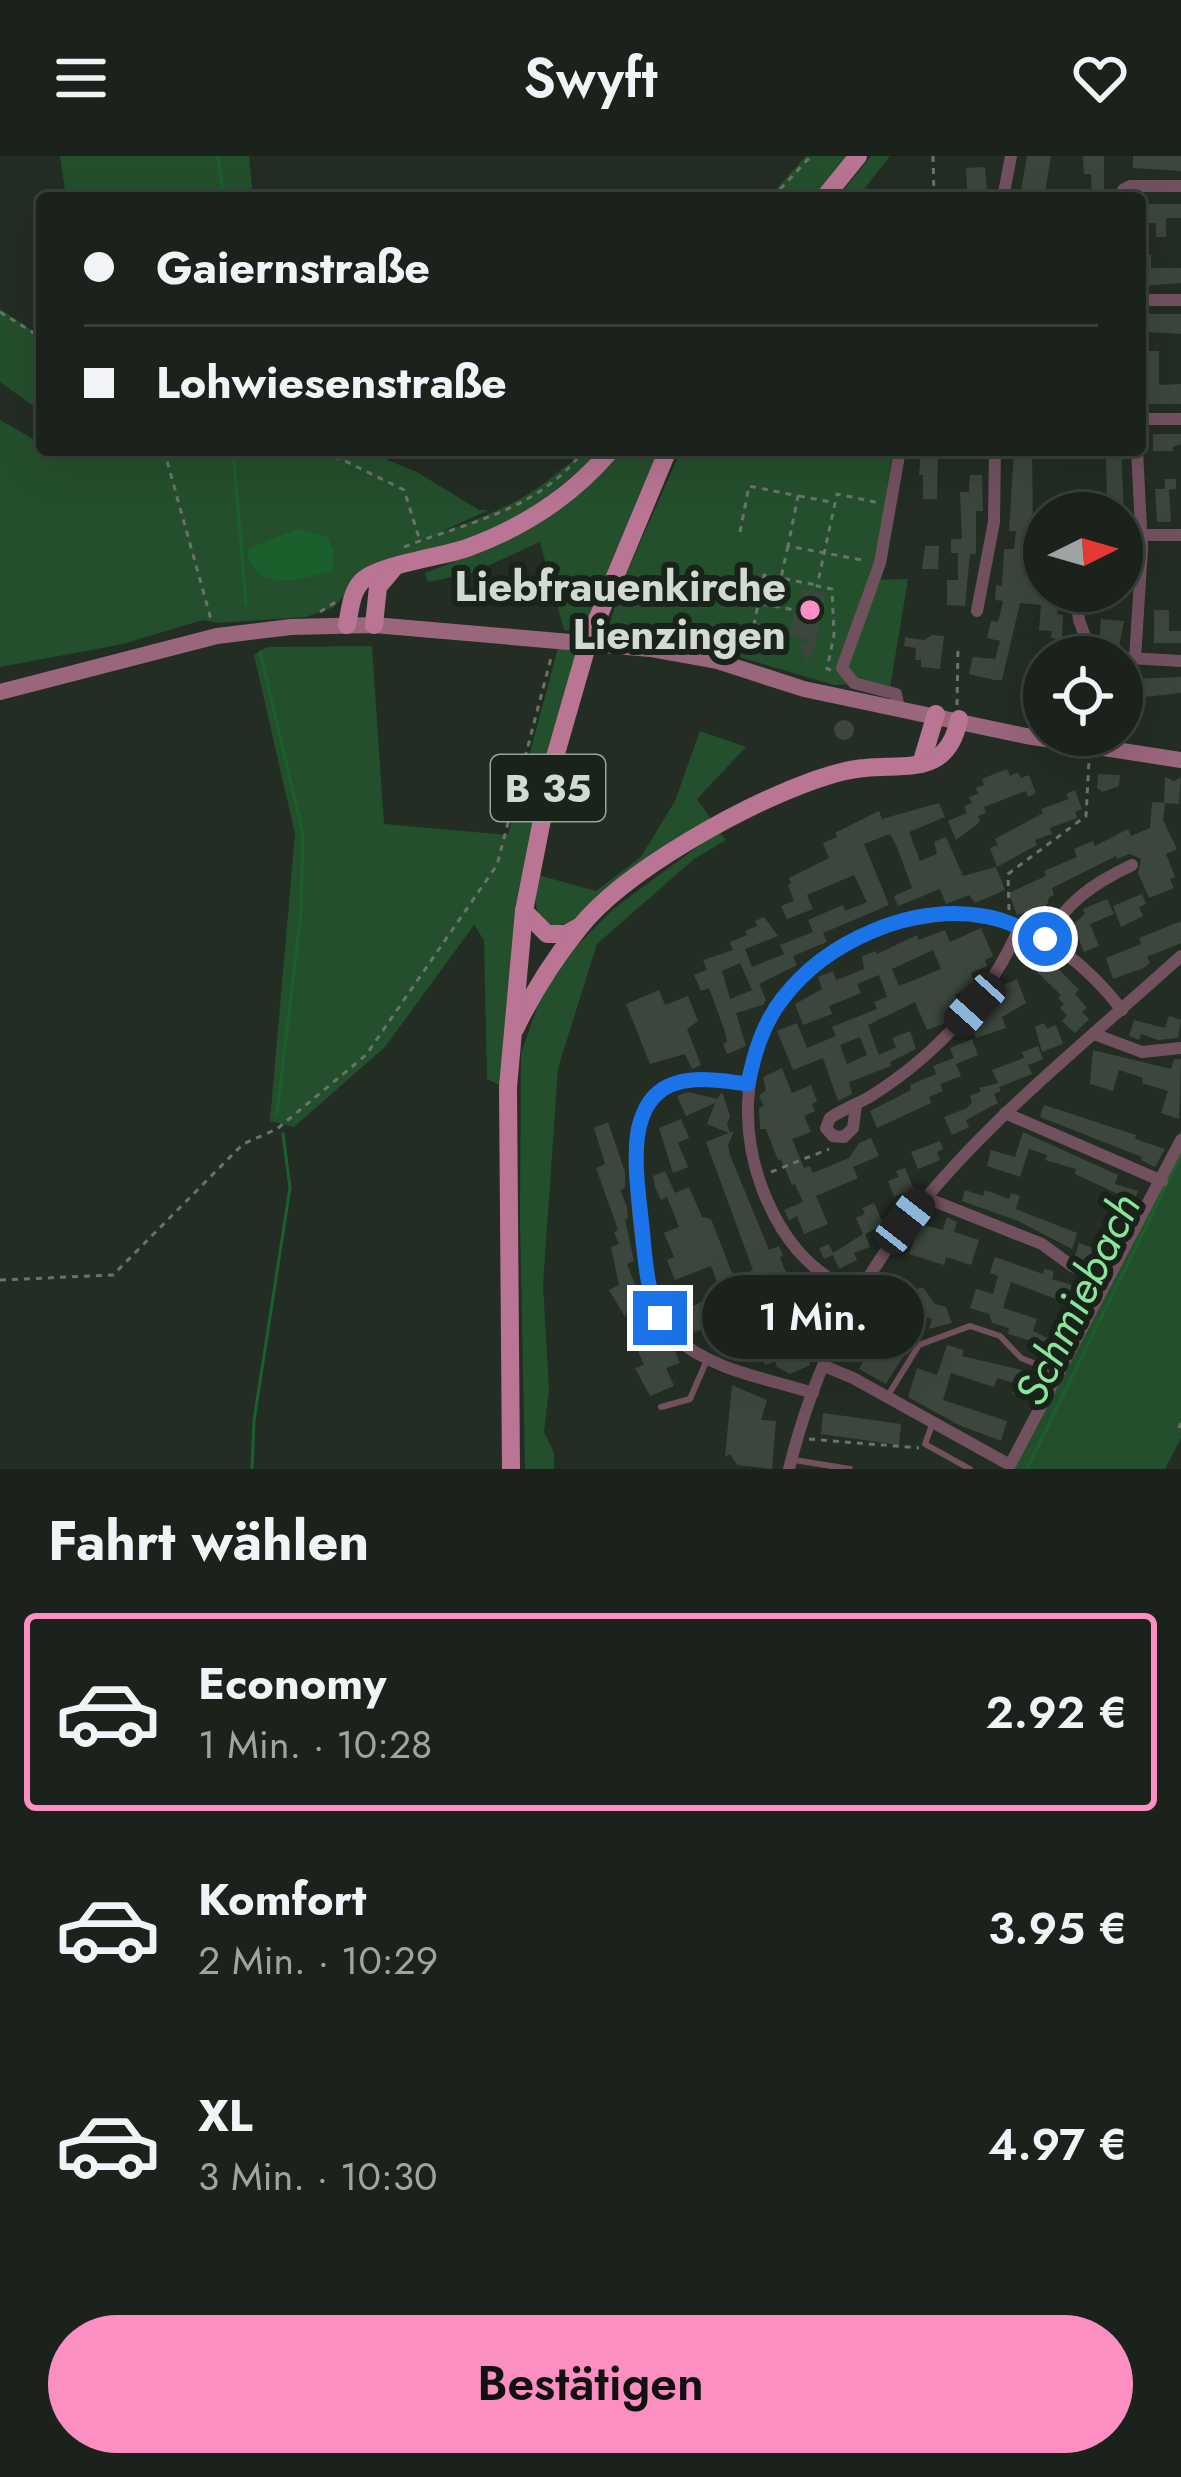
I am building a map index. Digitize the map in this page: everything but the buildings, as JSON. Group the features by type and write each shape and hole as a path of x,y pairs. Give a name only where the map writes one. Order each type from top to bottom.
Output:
{"main road":[{"path":"829,192 859,156"},
{"path":"347,625 352,599 361,582 375,571 454,553 514,527 564,494 605,456"},
{"name":"B 35","path":"511,1469 507,1117 524,911 548,787 580,667 598,612 665,456"},
{"path":"374,625 378,587 393,568"},
{"path":"0,692 217,636 374,625 650,649 717,661 805,689 1023,733"},
{"path":"524,911 547,934 566,934 655,864 754,805 848,770 921,764 950,717"},
{"path":"1143,755 1181,760"},
{"path":"510,1039 535,988 580,926"}],"street":[{"path":"1004,192 1011,156"},
{"path":"1123,192 1130,186 1181,186"},
{"path":"1146,300 1181,300"},
{"path":"1146,419 1181,419"},
{"path":"899,456 880,563 844,655 844,675 854,683 896,694 899,708"},
{"path":"977,611 994,522 995,456"},
{"path":"1137,456 1139,492"},
{"path":"1143,535 1181,535"},
{"path":"1143,659 1181,661"},
{"path":"1045,939 1086,888 1132,865"},
{"path":"856,1294 815,1271 792,1245 776,1222 758,1177 747,1123 748,1084 758,1042 781,1000 833,952 874,930 968,914 1045,939 1094,977 1122,1010"},
{"path":"856,1105 853,1128 838,1138 829,1133 826,1123 905,1073 958,1024 1000,969 1015,926"},
{"path":"790,1464 813,1393 856,1294 924,1197 1005,1113 1181,956"},
{"path":"1094,1034 1142,1052 1181,1048"},
{"path":"748,1084 698,1079 672,1085 644,1111 635,1142 653,1305 678,1339 707,1358 813,1393"},
{"path":"1005,1113 1162,1181"},
{"path":"824,1366 1010,1465 1181,1140"},
{"path":"924,1197 1042,1244 1072,1266 1107,1280"}],"lane":[{"path":"887,1397 916,1348 970,1326 1000,1336 1021,1358 1058,1373"},
{"path":"661,1407 690,1399 707,1358"},
{"path":"933,1422 926,1444 970,1469"},
{"path":"790,1464 850,1469"}],"path":[{"path":"778,192 811,156"},
{"path":"933,156 934,192"},
{"path":"0,312 36,334"},
{"path":"166,456 217,636"},
{"path":"330,456 404,490 421,541"},
{"path":"400,549 482,523 539,493 578,456"},
{"path":"740,532 749,486 835,502"},
{"path":"818,586 837,494 893,506"},
{"path":"781,578 798,496"},
{"path":"788,546 880,563"},
{"path":"749,650 764,575 832,589 834,635 827,669 844,675"},
{"path":"758,603 795,610"},
{"path":"0,1280 113,1275 243,1144 277,1129 367,1055 497,865 556,640"},
{"path":"950,717 958,647"},
{"path":"1015,926 1008,874 1086,815 1092,756"},
{"path":"758,1177 832,1148 838,1138"},
{"path":"798,1438 904,1449 926,1444"}],"shaded area":[{"path":"60,156 249,156 252,192 65,192"},
{"path":"806,156 849,156 821,192 773,192"},
{"path":"871,156 890,156 862,192 842,192"},
{"path":"0,309 36,333 36,408 0,382"},
{"path":"0,420 36,441 36,456 378,456 417,472 479,510 489,510 438,533 504,507 582,456 597,456 533,508 472,539 349,589 334,607 306,617 203,620 123,644 0,667"},
{"path":"617,456 658,456 583,633 564,630 540,542 472,573 428,582 425,573 532,525 602,473"},
{"path":"678,456 892,456 873,580 908,579 890,688 864,683 834,685 699,645 607,633 621,586"},
{"path":"298,529 327,537 334,551 333,570 281,580 259,573 247,549"},
{"path":"372,646 384,824 508,835 558,648 578,652 548,756 503,1087 487,1079 484,940 474,925 385,1047 294,1127 270,1121 295,834 254,655 267,647"},
{"path":"700,731 746,747 697,799 711,819 572,922 549,927 537,910 538,875 596,891 641,857 675,801"},
{"path":"719,831 726,840 694,859 597,944 558,1068 543,1285 549,1390 544,1432 554,1453 554,1469 525,1469 521,1053 542,994 568,955 613,909"},
{"path":"1181,1130 1181,1438 1165,1469 1006,1469"}],"waterway":[{"path":"218,156 223,192"},
{"path":"234,456 246,605"},
{"path":"260,652 303,834 301,912 277,1114"},
{"path":"252,1469 254,1420 290,1188 283,1134"},
{"name":"Schmiebach","path":"1027,1469 1181,1155"}],"place":[{"name":"Liebfrauenkirche Lienzingen","path":"810,610"}],"route":[{"path":"660,1318 649,1290 635,1161 638,1125 653,1100 688,1080 748,1084 758,1042 781,1000 833,952 874,930 968,914 997,919 1045,939"}]}
